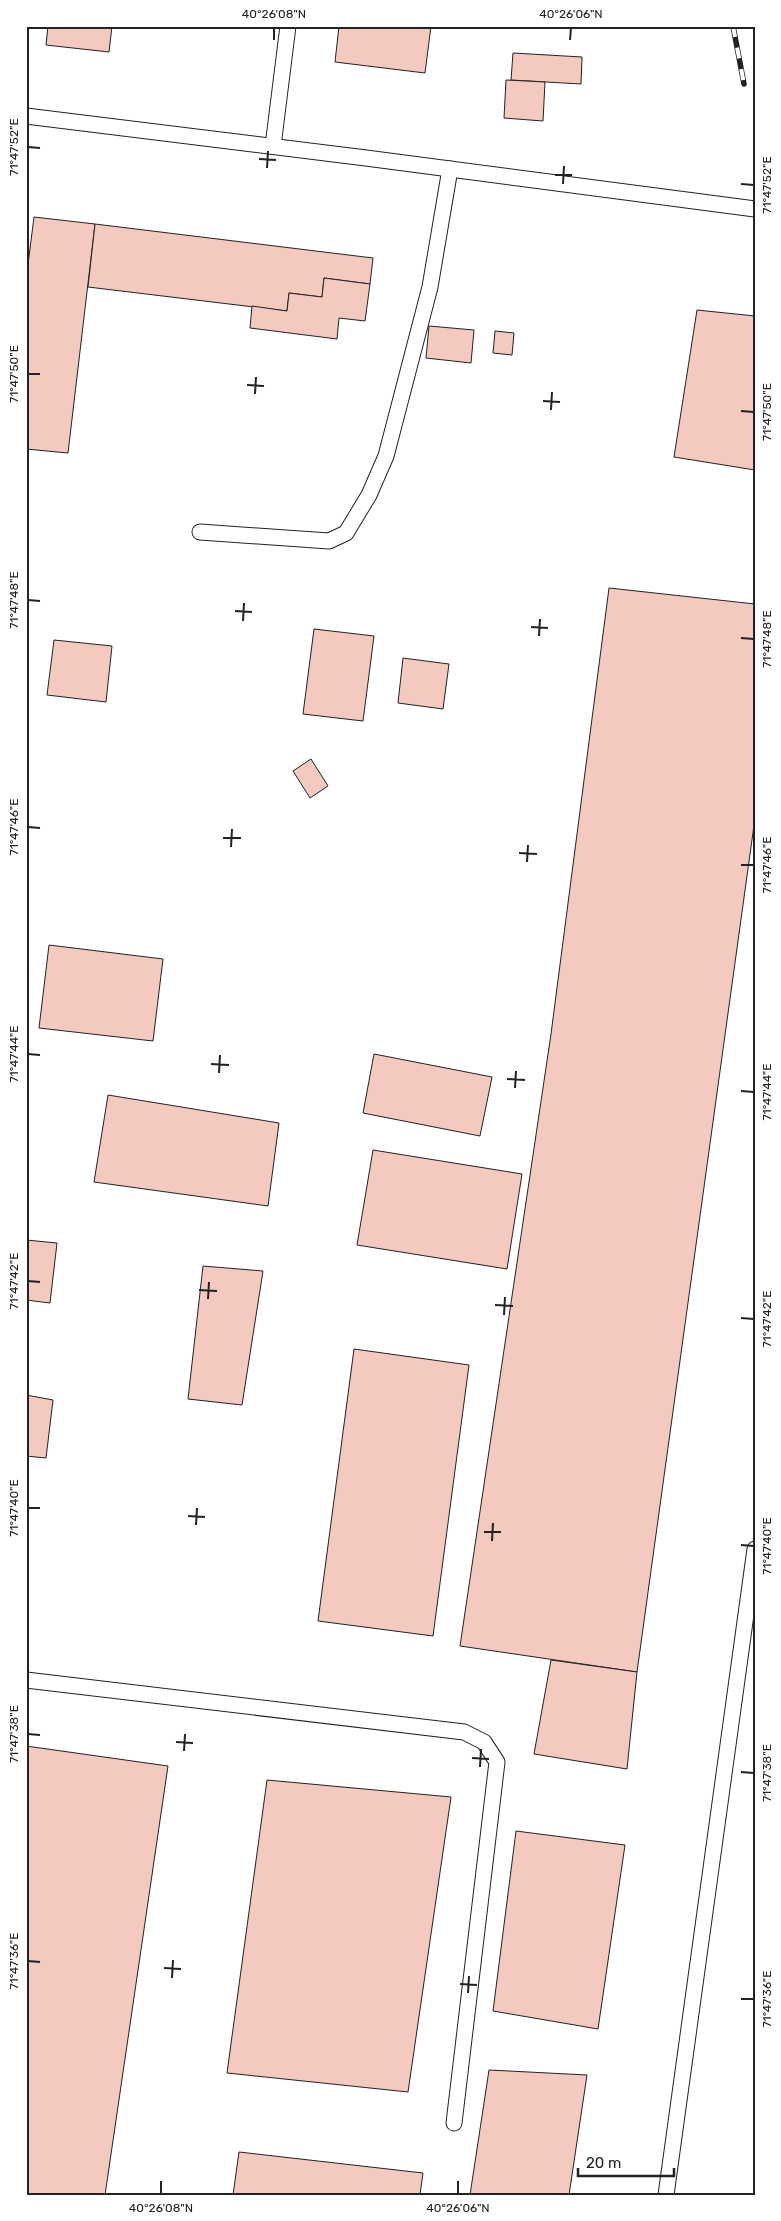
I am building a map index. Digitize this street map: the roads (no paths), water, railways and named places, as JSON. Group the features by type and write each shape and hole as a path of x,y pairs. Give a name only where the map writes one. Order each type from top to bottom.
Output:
{"lane":[{"path":"273,146 288,26"},
{"path":"26,116 450,168 755,209"},
{"path":"200,532 329,542 346,533 369,495 386,456 430,287 450,168"},
{"path":"666,2195 755,1549"},
{"path":"26,1680 464,1732 484,1742 497,1762 454,2123"}],"railway":[{"path":"733,26 744,84"}]}
